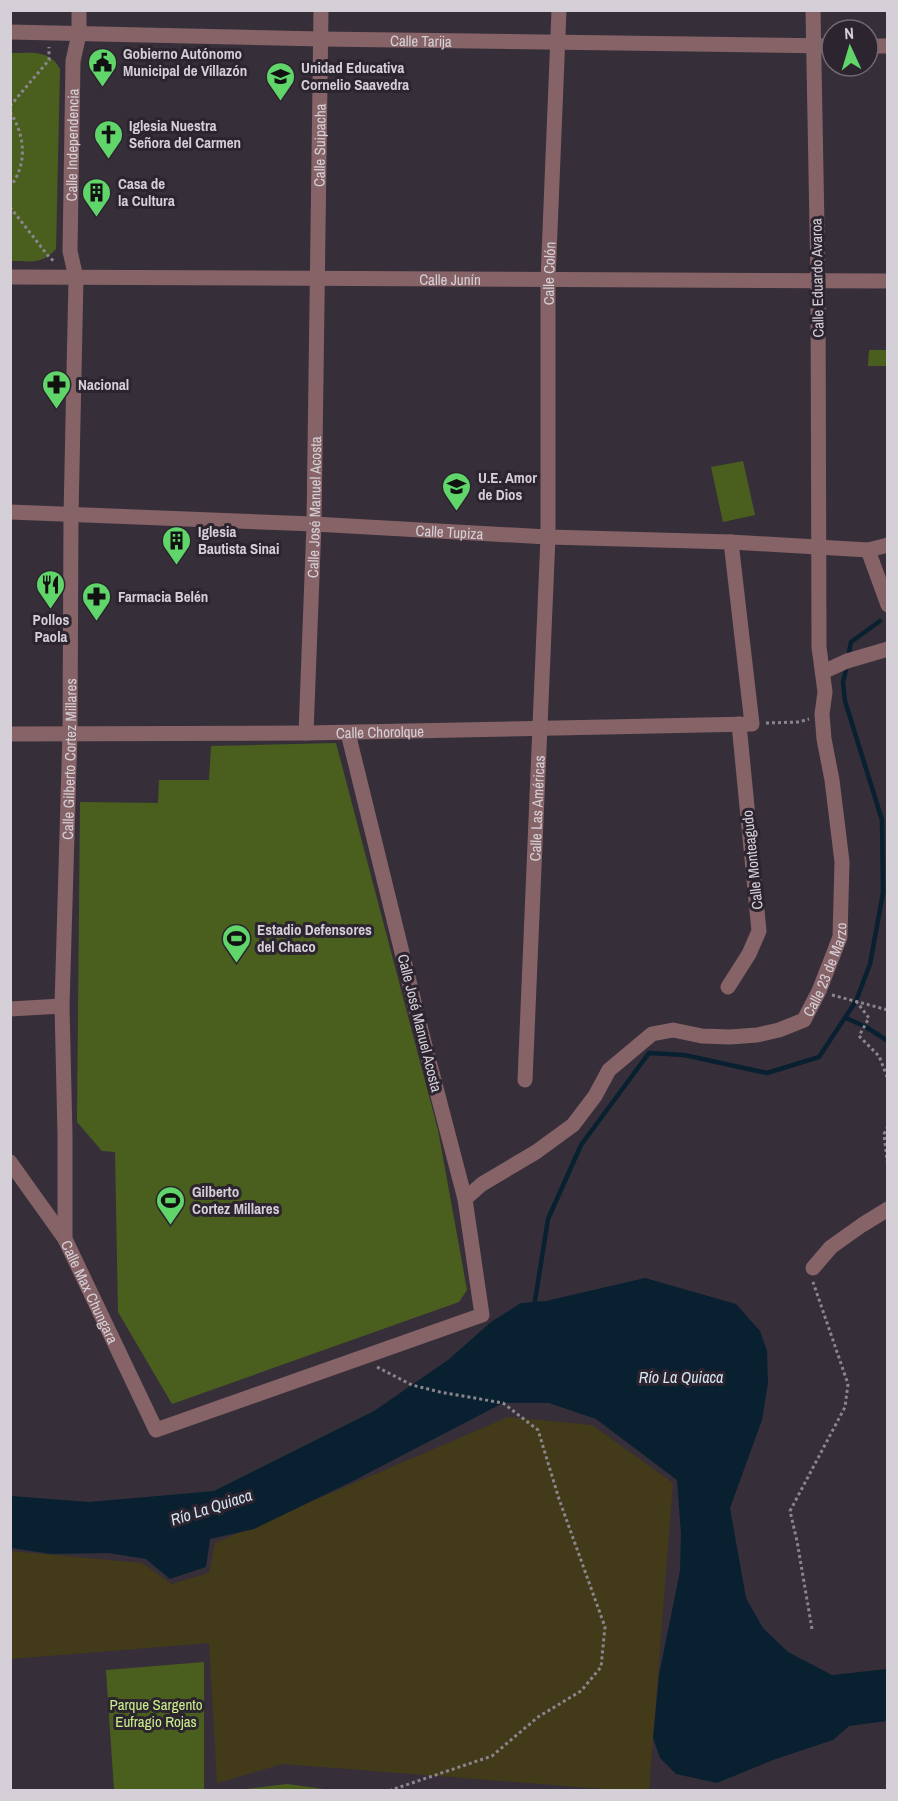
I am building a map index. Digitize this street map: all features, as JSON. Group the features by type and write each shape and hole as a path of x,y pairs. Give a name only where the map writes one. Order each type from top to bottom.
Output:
{"street":[{"name":"Calle Independencia","path":"76,278 70,251 73,61 79,34 79,10"},
{"name":"Calle Suipacha","path":"319,279 321,10"},
{"name":"Calle Colón","path":"548,537 548,280 559,10"},
{"name":"Calle Eduardo Avaroa","path":"813,10 818,281 819,546"},
{"name":"Calle Tarija","path":"10,32 321,39 820,45"},
{"name":"Calle Junín","path":"10,277 888,281"},
{"name":"Calle Gilberto Cortez Millares","path":"65,1239 62,1006 70,732 71,516 76,278"},
{"name":"Calle José Manuel Acosta","path":"306,734 314,525 319,279"},
{"name":"Calle Tupiza","path":"10,512 548,537 731,542 868,550 888,546"},
{"name":"Calle Las Américas","path":"525,1080 548,537"},
{"name":"Calle Monteagudo","path":"728,987 749,954 759,932 731,542"},
{"name":"Calle 23 de Marzo","path":"465,1198 482,1184 536,1152 573,1125 596,1096 609,1070 652,1034 673,1030 702,1036 757,1035 779,1030 804,1020 819,991 840,937 842,862 822,714 825,692 819,647 819,546"},
{"path":"868,550 888,605"},
{"path":"823,672 847,661 888,649"},
{"name":"Calle Chorolque","path":"10,734 70,732 306,734 745,724"},
{"name":"Calle José Manuel Acosta","path":"348,733 465,1198 482,1315 359,1358"},
{"path":"10,1009 62,1006"},
{"name":"Calle Max Chungara","path":"10,1162 65,1239 156,1430 359,1358"},
{"path":"813,1268 831,1247 862,1224 888,1209"}],"path":[{"path":"10,106 49,60 49,33"},
{"path":"10,112 22,138 23,154 20,170 10,187"},
{"path":"10,207 49,257 76,278"},
{"path":"745,724 799,722 822,714"},
{"path":"819,991 888,1010"},
{"path":"856,1001 869,1018 859,1036 879,1056 888,1079"},
{"path":"888,1126 884,1134 888,1168"},
{"path":"812,1629 790,1511 845,1407 848,1384 814,1289 813,1268"},
{"path":"359,1358 412,1385 503,1403 538,1430 558,1499 605,1627 601,1667 581,1691 538,1717 492,1756 391,1791"}],"green space":[{"path":"11,53 45,55 51,58 60,69 56,249 46,258 35,261 11,261"},
{"path":"869,350 887,350 887,405 886,366 868,366"},
{"path":"743,461 755,515 723,522 711,467"},
{"name":"Estadio Defensores del Chaco","path":"336,743 438,1130 467,1290 459,1302 172,1404 118,1312 115,1152 102,1151 77,1122 80,802 158,803 159,780 209,780 211,746"},
{"name":"Parque Sargento Eufragio Rojas","path":"204,1662 204,1790 114,1790 106,1670"},
{"path":"287,1784 331,1790 238,1790"}],"sand":[{"path":"508,1417 592,1425 673,1483 649,1790 617,1790 283,1764 217,1783 209,1643 11,1659 11,1551 142,1563 172,1584 209,1573 215,1543"}],"water":[{"name":"Río La Quiaca","path":"645,1278 736,1304 760,1331 767,1351 768,1383 762,1420 730,1508 746,1598 763,1628 788,1652 832,1675 887,1669 887,1721 849,1726 833,1740 773,1760 717,1783 676,1774 660,1758 653,1738 659,1675 680,1571 681,1533 677,1480 596,1419 549,1403 503,1403 353,1481 254,1529 210,1539 206,1567 170,1579 146,1559 108,1553 51,1554 11,1548 11,1496 89,1502 214,1491 374,1411 448,1360 491,1322 521,1303 546,1301"}],"waterway":[{"path":"849,652 851,642 880,621"},
{"path":"534,1307 548,1219 581,1145 649,1053 684,1055 767,1073 819,1057 856,1001 870,964 883,893 882,820 845,701 843,682 846,670"},
{"path":"846,1018 888,1041"}],"place":[{"name":"Gobierno Autónomo Municipal de Villazón","path":"102,88"},
{"name":"Unidad Educativa Cornelio Saavedra","path":"280,102"},
{"name":"Iglesia Nuestra Señora del Carmen","path":"108,160"},
{"name":"Casa de la Cultura","path":"97,218"},
{"name":"Nacional","path":"57,410"},
{"name":"U.E. Amor de Dios","path":"457,512"},
{"name":"Iglesia Bautista Sinai","path":"177,566"},
{"name":"Pollos Paola","path":"51,610"},
{"name":"Farmacia Belén","path":"97,622"},
{"name":"Estadio Defensores del Chaco","path":"236,964"},
{"name":"Gilberto Cortez Millares","path":"171,1226"}]}
